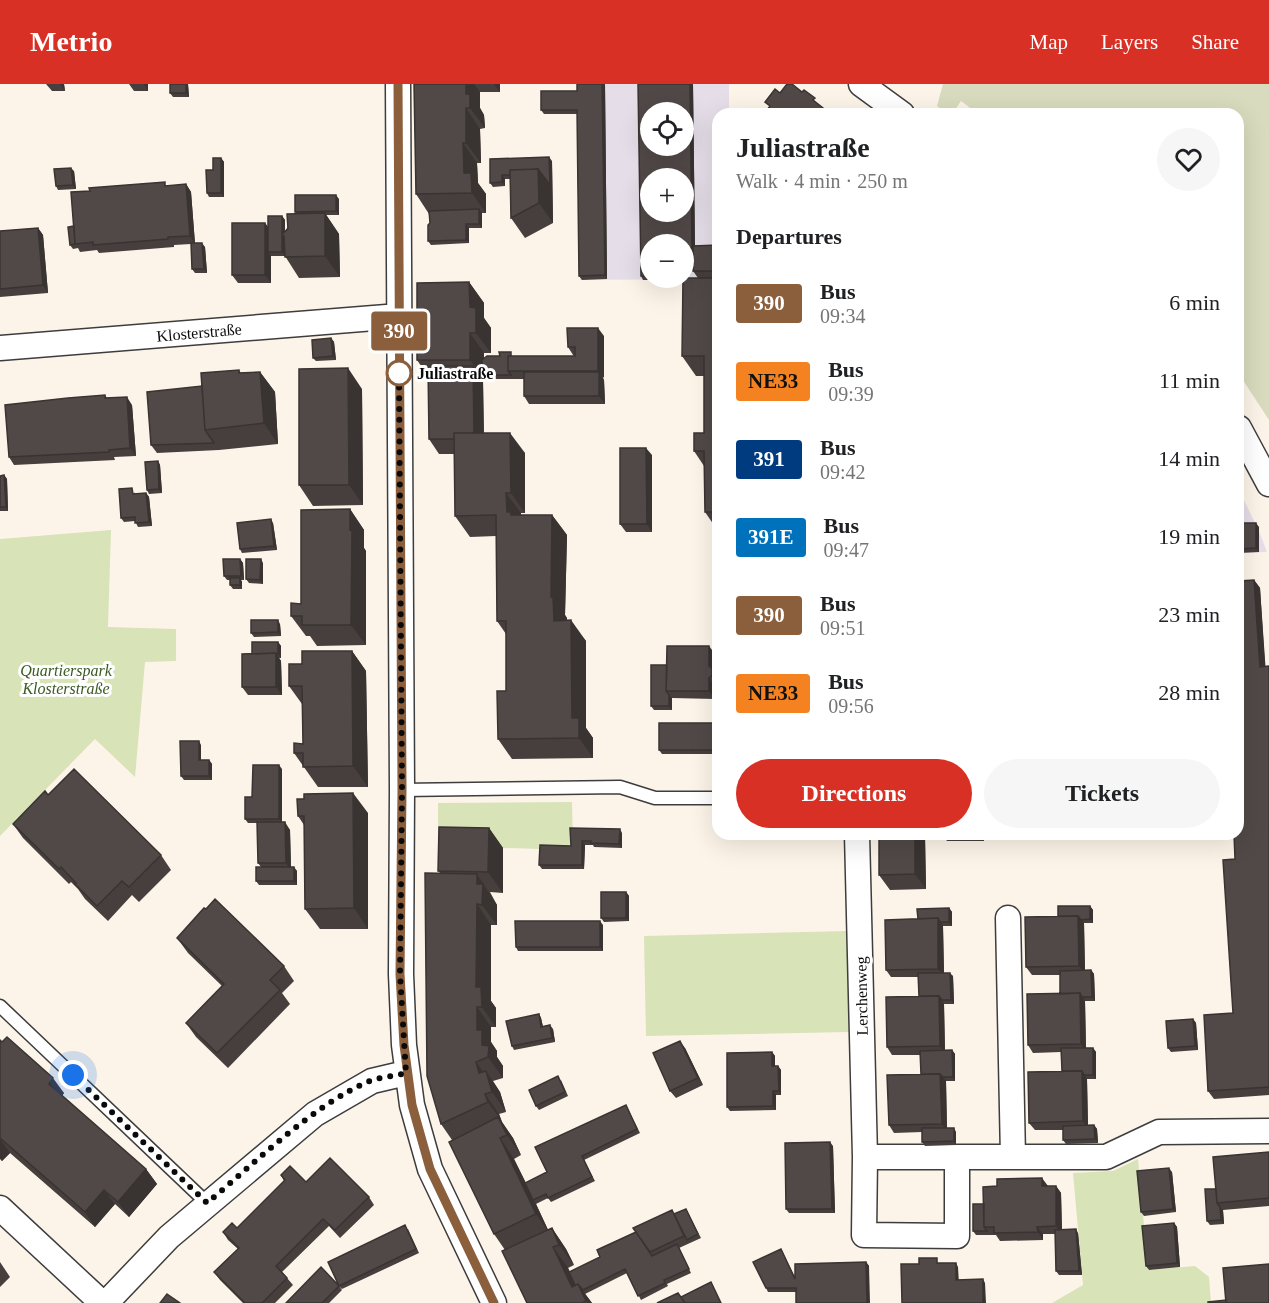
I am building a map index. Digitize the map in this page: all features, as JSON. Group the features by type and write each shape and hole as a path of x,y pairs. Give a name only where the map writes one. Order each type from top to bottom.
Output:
{"street":[{"path":"398,84 402,790 400,974 406,1073 412,1105 430,1169 494,1303"},
{"path":"861,84 894,108"},
{"name":"Klosterstraße","path":"0,348 399,316"},
{"path":"1244,437 1269,484"},
{"name":"Lerchenweg","path":"857,840 865,1157 864,1235 957,1236 957,1157"},
{"path":"1008,918 1013,1158"},
{"path":"0,1208 104,1303 168,1237 315,1114 345,1094 372,1081 406,1073"},
{"path":"865,1157 1106,1157 1159,1132 1269,1131"}],"lane":[{"path":"402,790 620,787 655,798 712,798"},
{"path":"0,1006 207,1203"}],"shaded area":[{"path":"578,84 729,84 729,108 712,108 712,279 694,279 694,234 640,234 640,280 580,280"},
{"path":"1244,500 1259,531 1267,552 1244,553"}],"green space":[{"path":"943,84 1269,84 1269,420 1244,382 1244,108 970,108 961,101 956,108 937,106"},
{"name":"Quartierspark Klosterstraße","path":"111,530 108,627 176,629 176,661 145,662 135,777 95,739 0,836 0,539"},
{"path":"572,802 573,850 438,846 438,803"},
{"path":"847,931 849,1032 646,1036 644,936"},
{"path":"1138,1159 1148,1270 1195,1266 1209,1277 1211,1303 1052,1303 1083,1285 1073,1173 1113,1171"}],"building":[{"path":"170,84 186,84 186,93 170,93"},
{"path":"414,84 466,84 466,94 470,94 470,108 466,108 466,143 463,143 464,173 471,173 472,193 416,194"},
{"path":"577,84 602,84 605,275 579,276 577,110 541,110 541,91 577,91"},
{"path":"638,84 690,84 690,102 640,102 640,156 691,156 691,168 640,168 640,212"},
{"path":"787,84 792,84 815,98 813,100 823,108 768,108 770,106 765,102 775,89 780,93"},
{"path":"549,157 550,185 538,169 510,170 510,175 502,175 502,182 490,183 490,159"},
{"path":"213,158 221,158 221,193 207,193 206,170 213,170"},
{"path":"71,168 73,185 56,186 54,169"},
{"path":"538,169 539,203 511,218 510,170"},
{"path":"165,182 165,186 186,184 190,236 93,245 93,242 75,244 71,192 90,191 89,188"},
{"path":"295,195 336,195 336,211 295,212"},
{"path":"479,209 479,224 466,224 466,240 428,241 429,211"},
{"path":"325,213 325,256 285,257 282,234 288,229 287,214"},
{"path":"268,216 282,216 282,252 268,252"},
{"path":"640,222 692,222 692,234 640,234"},
{"path":"232,223 265,223 265,275 232,275"},
{"path":"74,226 75,244 70,245 68,227"},
{"path":"38,228 43,285 0,289 0,231"},
{"path":"191,243 202,243 204,269 192,269"},
{"path":"712,245 712,271 694,271 694,246"},
{"path":"694,278 712,278 712,512 705,512 704,451 694,451 694,433 704,433 704,356 682,356 683,288 694,288"},
{"path":"469,282 470,307 476,308 476,333 470,333 470,360 417,360 417,283"},
{"path":"567,328 598,328 598,371 508,371 508,356 575,356 575,347 568,347"},
{"path":"331,338 333,356 313,358 312,340"},
{"path":"499,352 511,352 511,356 508,356 508,371 511,375 482,375 482,360 487,356 500,356"},
{"path":"428,366 473,366 474,433 454,433 454,439 429,439"},
{"path":"348,368 349,485 299,485 299,369"},
{"path":"239,370 239,373 260,372 264,423 205,430 201,373"},
{"path":"524,372 599,372 599,396 524,396"},
{"path":"202,386 205,430 214,443 151,445 147,392"},
{"path":"105,395 105,398 127,397 130,448 109,450 109,452 9,457 5,405"},
{"path":"454,433 510,433 511,493 506,493 507,512 511,512 511,515 552,515 551,597 553,597 554,621 571,620 572,718 579,718 579,738 498,739 497,691 506,691 506,621 497,621 496,515 455,516"},
{"path":"620,448 646,448 647,524 620,524"},
{"path":"158,461 159,489 147,490 145,462"},
{"path":"4,475 6,507 0,507 0,476"},
{"path":"132,488 133,494 146,493 149,522 135,523 135,517 121,518 119,489"},
{"path":"350,509 350,530 352,531 351,625 302,625 302,616 291,616 291,603 301,604 301,510"},
{"path":"271,519 274,546 240,549 237,523"},
{"path":"1244,523 1256,523 1256,548 1244,549"},
{"path":"223,559 240,559 241,576 224,576"},
{"path":"246,559 261,559 260,580 246,579"},
{"path":"230,578 240,578 240,585 230,585"},
{"path":"1254,580 1260,667 1269,666 1269,1087 1208,1091 1204,1015 1233,1013 1223,860 1235,859 1234,840 1244,840 1244,581"},
{"path":"251,620 278,620 278,632 251,633"},
{"path":"252,642 278,642 278,654 252,654"},
{"path":"667,646 709,646 709,666 712,669 712,675 709,678 709,691 666,691"},
{"path":"302,651 352,651 353,766 303,767 303,753 294,753 294,743 303,744 302,686 289,686 289,664 302,664"},
{"path":"276,653 276,687 242,687 242,654"},
{"path":"651,665 667,665 666,691 669,695 669,706 651,706"},
{"path":"659,723 712,723 712,750 659,750"},
{"path":"180,741 199,741 199,760 209,760 209,776 181,776"},
{"path":"253,765 279,765 279,819 245,819 245,797 252,797"},
{"path":"74,769 161,855 129,887 122,881 97,906 61,867 59,869 13,824 45,791 48,795"},
{"path":"353,793 354,908 305,909 304,816 298,816 297,799 304,799 304,794"},
{"path":"257,822 285,822 286,863 258,863"},
{"path":"439,827 489,828 488,872 438,871"},
{"path":"570,828 620,829 619,844 582,841 582,865 539,865 540,845 571,846"},
{"path":"879,840 915,840 915,874 879,875"},
{"path":"256,867 294,867 294,881 256,881"},
{"path":"425,873 477,874 477,884 483,884 482,905 477,904 476,987 481,987 482,1007 477,1007 477,1030 482,1030 482,1045 489,1046 488,1057 476,1062 479,1073 486,1071 492,1092 485,1094 488,1102 441,1124 427,1076"},
{"path":"601,892 626,892 626,918 601,918"},
{"path":"215,899 284,966 270,980 280,990 217,1053 186,1023 224,984 177,938"},
{"path":"1058,906 1090,906 1090,919 1081,920 1078,916 1058,916"},
{"path":"949,908 949,922 940,922 938,918 918,919 917,909"},
{"path":"1078,916 1079,966 1026,967 1025,917"},
{"path":"938,918 938,969 886,970 885,920"},
{"path":"515,921 600,921 600,947 516,947"},
{"path":"1091,970 1092,997 1082,997 1080,993 1060,994 1060,971"},
{"path":"918,973 950,973 951,1000 942,1000 939,996 919,996"},
{"path":"1080,993 1081,1044 1028,1045 1027,994"},
{"path":"939,996 940,1046 887,1047 886,997"},
{"path":"539,1014 541,1027 550,1025 552,1038 512,1046 506,1021"},
{"path":"1193,1019 1195,1046 1168,1048 1166,1021"},
{"path":"7,1037 53,1078 49,1084 146,1169 118,1202 104,1190 85,1212 0,1138 0,1040 2,1042"},
{"path":"680,1041 698,1078 670,1091 653,1053"},
{"path":"1061,1048 1093,1048 1093,1075 1084,1075 1082,1071 1062,1071"},
{"path":"952,1050 953,1077 921,1074 920,1051"},
{"path":"772,1052 772,1066 778,1066 779,1091 773,1091 773,1106 727,1107 727,1053"},
{"path":"1082,1071 1083,1121 1029,1123 1028,1072"},
{"path":"940,1074 942,1124 889,1125 887,1075"},
{"path":"558,1076 565,1092 536,1106 529,1090"},
{"path":"626,1105 637,1129 582,1156 592,1177 548,1198 546,1194 533,1200 525,1183 547,1172 535,1147"},
{"path":"498,1117 507,1135 500,1138 536,1214 494,1234 449,1142"},
{"path":"1094,1125 1095,1139 1063,1140 1063,1126"},
{"path":"922,1128 954,1128 954,1141 922,1142"},
{"path":"830,1142 832,1209 786,1209 785,1143"},
{"path":"1269,1152 1269,1198 1217,1203 1213,1157"},
{"path":"330,1158 369,1197 335,1230 323,1219 276,1266 287,1278 262,1303 245,1303 214,1272 239,1248 223,1232 232,1223 237,1228 285,1180 281,1175 290,1166 306,1182"},
{"path":"1169,1168 1173,1209 1141,1212 1137,1171"},
{"path":"1042,1178 1042,1186 1056,1186 1056,1226 1037,1227 1038,1232 994,1233 994,1227 984,1227 983,1187 997,1186 997,1179"},
{"path":"1205,1189 1216,1189 1221,1220 1207,1221"},
{"path":"973,1204 984,1204 984,1227 987,1231 973,1231"},
{"path":"686,1209 698,1234 687,1240 674,1214"},
{"path":"672,1210 684,1236 650,1252 633,1228"},
{"path":"1174,1223 1177,1263 1146,1266 1142,1226"},
{"path":"405,1225 416,1249 339,1286 328,1262"},
{"path":"552,1228 559,1245 553,1247 572,1287 578,1284 586,1301 582,1303 527,1303 502,1251"},
{"path":"1076,1229 1079,1271 1056,1271 1055,1230"},
{"path":"636,1232 652,1256 677,1244 689,1269 664,1280 665,1283 638,1296 625,1269 583,1290 578,1284 575,1285 569,1272 600,1257 597,1250"},
{"path":"781,1249 795,1279 795,1264 866,1262 867,1303 796,1303 796,1288 766,1288 753,1262"},
{"path":"919,1258 937,1258 937,1263 956,1263 956,1280 983,1279 983,1303 902,1303 901,1264 919,1264"},
{"path":"1269,1264 1269,1303 1226,1303 1223,1268"},
{"path":"321,1267 339,1286 322,1303 286,1303"},
{"path":"711,1282 721,1303 685,1303 681,1297"},
{"path":"678,1293 685,1303 657,1303"},
{"path":"167,1294 180,1303 160,1303"},
{"path":"1226,1300 1226,1303 1208,1303 1208,1302"}],"bus line":[{"name":"390","path":"398,84 402,790 400,974 406,1073 421,1141 430,1169 494,1303"}],"place":[{"name":"Juliastraße","path":"399,373"}],"route":[{"path":"73,1075 207,1203 315,1114 345,1094 372,1081 406,1073 400,974 402,790 399,373"}]}
